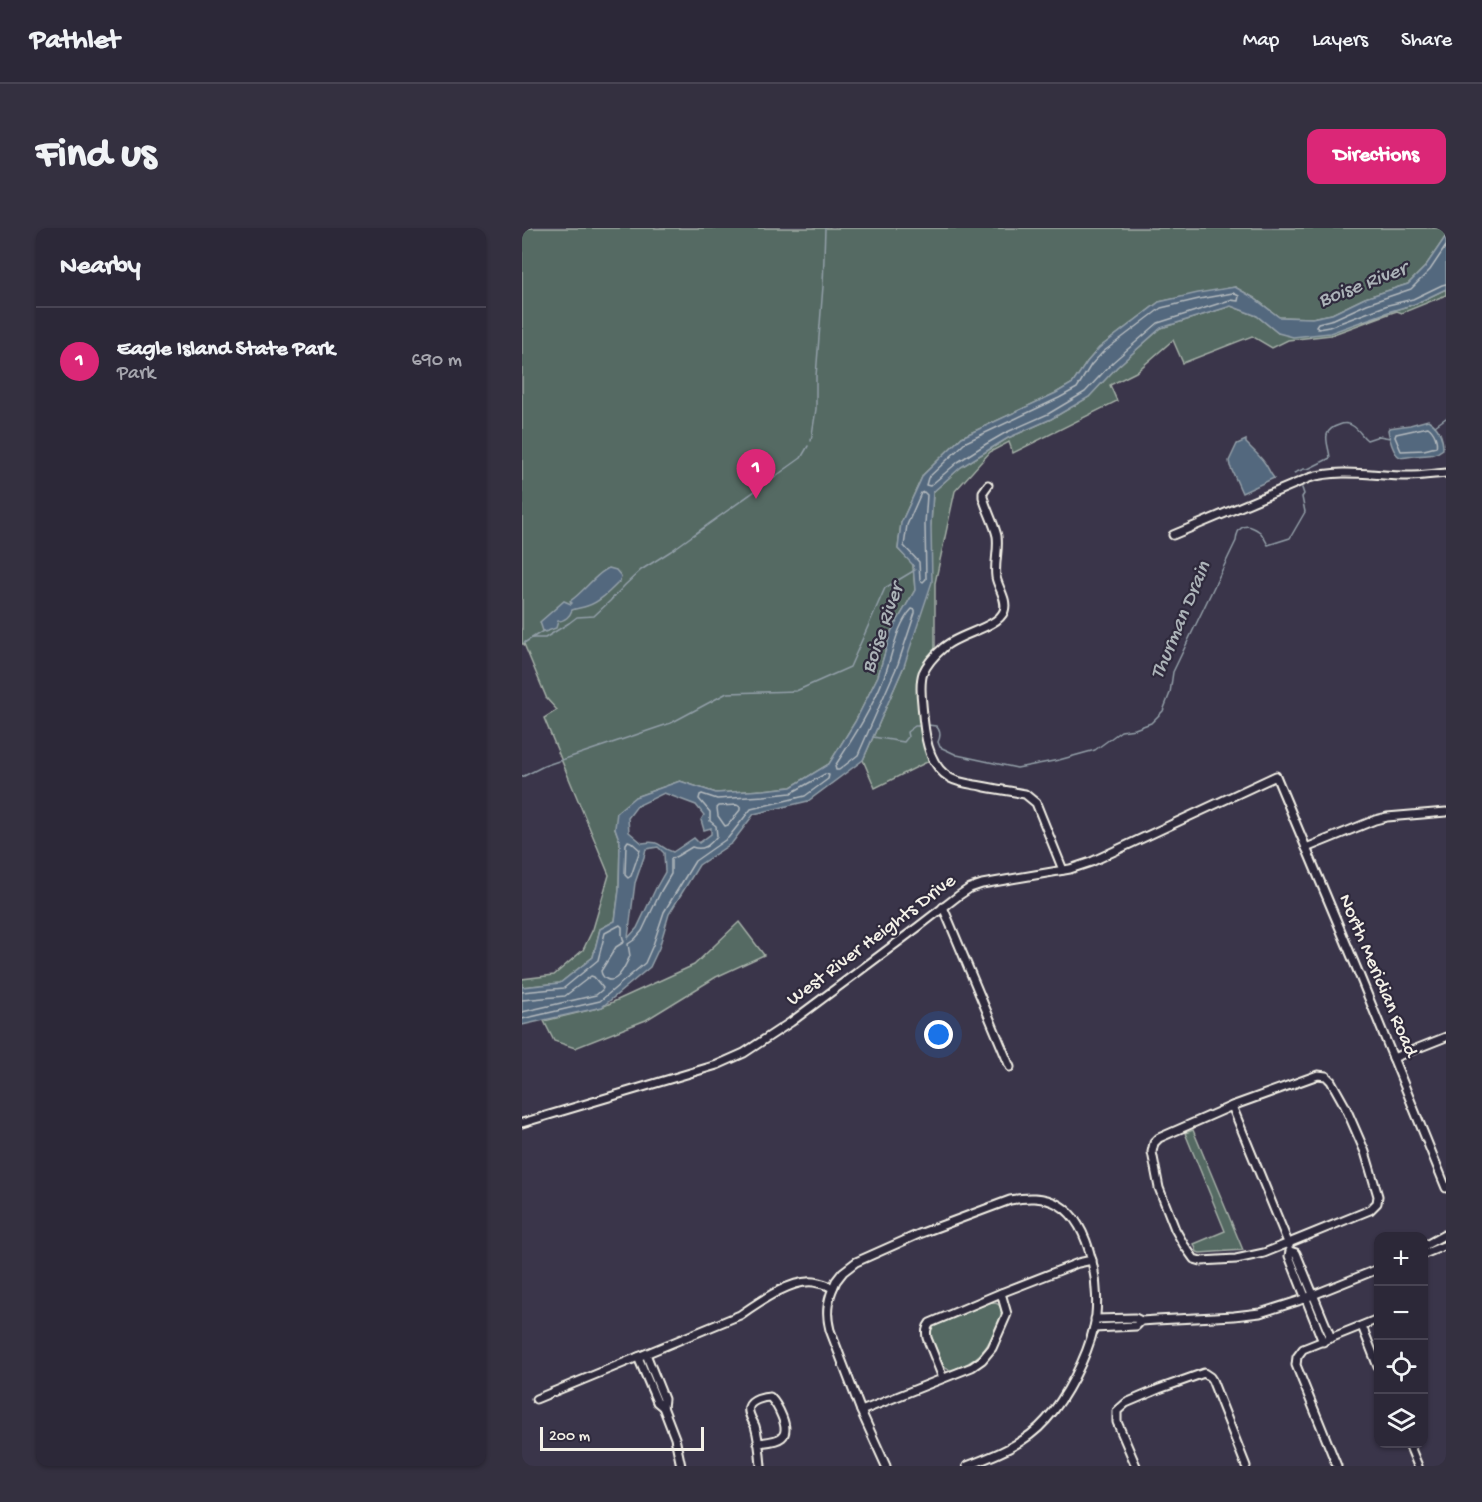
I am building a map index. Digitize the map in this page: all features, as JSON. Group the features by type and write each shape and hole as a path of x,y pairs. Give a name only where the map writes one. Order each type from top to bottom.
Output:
{"street":[{"path":"1173,535 1309,478 1327,473 1408,476 1446,473"},
{"path":"988,485 983,492 983,497 996,536 996,575 1004,598 1004,613 986,627 963,635 945,646 923,673 921,688 927,746 940,770 949,778 962,783 1025,794 1036,803 1063,870"},
{"name":"West River Heights Drive","path":"522,1124 734,1059 791,1022 970,888 1063,870 1091,862 1276,776"},
{"name":"North Meridian Road","path":"1276,776 1446,1188"},
{"path":"1306,848 1387,817 1446,812"},
{"path":"943,907 1010,1067"},
{"path":"1393,1058 1446,1037"},
{"path":"1318,1075 1326,1076 1345,1106 1362,1143 1378,1196 1377,1203 1370,1210 1289,1247 1236,1259 1201,1261 1194,1258 1175,1229 1159,1188 1152,1152 1154,1143 1159,1138 1232,1106 1318,1075"},
{"path":"1232,1106 1289,1247 1296,1253 1323,1342"},
{"path":"886,1466 861,1411 830,1330 827,1318 828,1302 836,1281 856,1262 919,1234 1010,1200 1026,1197 1041,1198 1052,1202 1071,1215 1079,1228 1092,1260 1096,1279 1094,1328 1069,1389 1045,1422 1018,1443 967,1466"},
{"path":"1428,1244 1446,1234"},
{"path":"1428,1252 1446,1245"},
{"path":"943,1378 927,1338 927,1327 936,1320 1001,1293 1078,1263 1092,1260"},
{"path":"1095,1319 1135,1318 1141,1321 1260,1312 1279,1308 1374,1271"},
{"path":"536,1399 741,1315 769,1296 802,1282 813,1281 833,1288"},
{"path":"861,1411 982,1360 992,1348 1007,1314 1001,1293"},
{"path":"1309,1297 1331,1338"},
{"path":"1094,1328 1136,1326 1141,1321"},
{"path":"1337,1466 1296,1365 1296,1360 1302,1350 1374,1321"},
{"path":"1362,1326 1374,1357"},
{"path":"646,1354 664,1399 663,1407 675,1438 681,1466"},
{"path":"638,1357 657,1402 663,1407"},
{"path":"1136,1466 1117,1422 1117,1411 1126,1403 1201,1373 1207,1374 1212,1380 1246,1466"},
{"path":"758,1443 775,1440 784,1435 784,1422 776,1404 770,1397 764,1397 749,1407 756,1429 761,1466"},
{"path":"1411,1448 1418,1466"}],"green space":[{"path":"522,228 1446,228 1446,236 1425,267 1408,284 1365,298 1332,314 1312,318 1279,317 1235,287 1159,302 1099,348 1073,383 962,437 923,475 901,523 898,549 913,564 915,590 891,632 878,676 855,722 829,764 791,787 716,793 680,781 635,797 615,828 620,842 619,890 615,921 600,929 593,957 560,983 522,987 522,979 554,975 583,950 593,929 609,875 544,718 557,710 547,699 524,644 522,644"},
{"path":"1446,289 1446,295 1402,313 1397,311 1331,335 1288,340 1272,348 1252,336 1183,363 1173,340 1136,372 1110,385 1117,401 1013,453 1009,442 990,452 955,491 935,583 935,652 924,665 923,723 933,759 875,788 863,760 904,666 931,524 933,492 961,467 1008,438 1051,419 1089,397 1117,367 1161,328 1231,306 1257,316 1278,333 1366,321 1415,304"},
{"path":"739,922 764,955 716,977 646,1020 575,1048 554,1041 544,1021 602,1007 694,965"},
{"path":"1193,1130 1243,1250 1197,1252 1194,1244 1225,1231 1185,1133"},
{"path":"991,1302 999,1306 1001,1315 987,1346 969,1363 953,1370 945,1368 929,1331 934,1326"}],"water":[{"path":"1446,236 1446,289 1415,304 1330,333 1293,337 1278,333 1257,316 1231,306 1161,328 1117,367 1089,397 1051,419 1008,438 961,467 933,492 932,582 904,666 863,760 808,801 754,814 732,843 699,865 669,914 659,948 650,967 602,1007 522,1025 522,987 560,983 593,957 600,929 615,921 619,890 620,842 615,828 617,812 635,797 680,781 716,793 791,787 829,764 855,722 878,676 891,632 915,590 913,565 898,549 901,523 923,475 962,437 1073,383 1099,348 1159,302 1235,287 1279,317 1312,318 1332,314 1365,298 1408,284 1425,267","holes":["664,793 696,805 704,815 701,820 704,830 711,828 711,834 699,843 694,838 673,852 657,843 642,843 629,832 628,818 637,806","658,847 664,853 665,872 637,928 628,938 635,883 646,849"]},
{"path":"1428,420 1440,433 1443,449 1430,455 1400,457 1393,449 1389,428"},
{"path":"1246,440 1274,478 1242,493 1229,461 1237,444"},
{"path":"609,568 616,570 621,576 620,581 609,592 592,604 572,610 567,618 558,621 556,628 543,631 540,622 564,601 571,604 570,601"}],"waterway":[{"path":"811,441 816,409 825,228"},
{"name":"Thurman Drain","path":"1435,426 1446,418"},
{"name":"Thurman Drain","path":"1294,473 1330,458 1327,434 1339,425 1351,425 1367,440 1379,436 1390,438"},
{"path":"532,638 545,638 577,617 594,616 641,570 801,458 808,446"},
{"name":"Thurman Drain","path":"928,725 936,726 939,730 940,747 957,755 1017,768 1095,750 1121,731 1151,723 1163,711 1170,693 1173,672 1236,541 1238,531 1247,526 1251,527 1261,533 1268,545 1290,538 1305,512 1302,488"},
{"name":"Boise River","path":"522,777 544,766 671,723 727,693 796,691 850,667 885,588 915,570"},
{"path":"524,643 543,631"},
{"name":"Thurman Drain","path":"873,737 904,742 908,737 907,732 915,726 920,726"}],"place":[{"name":"Eagle Island State Park","path":"756,499"}]}
